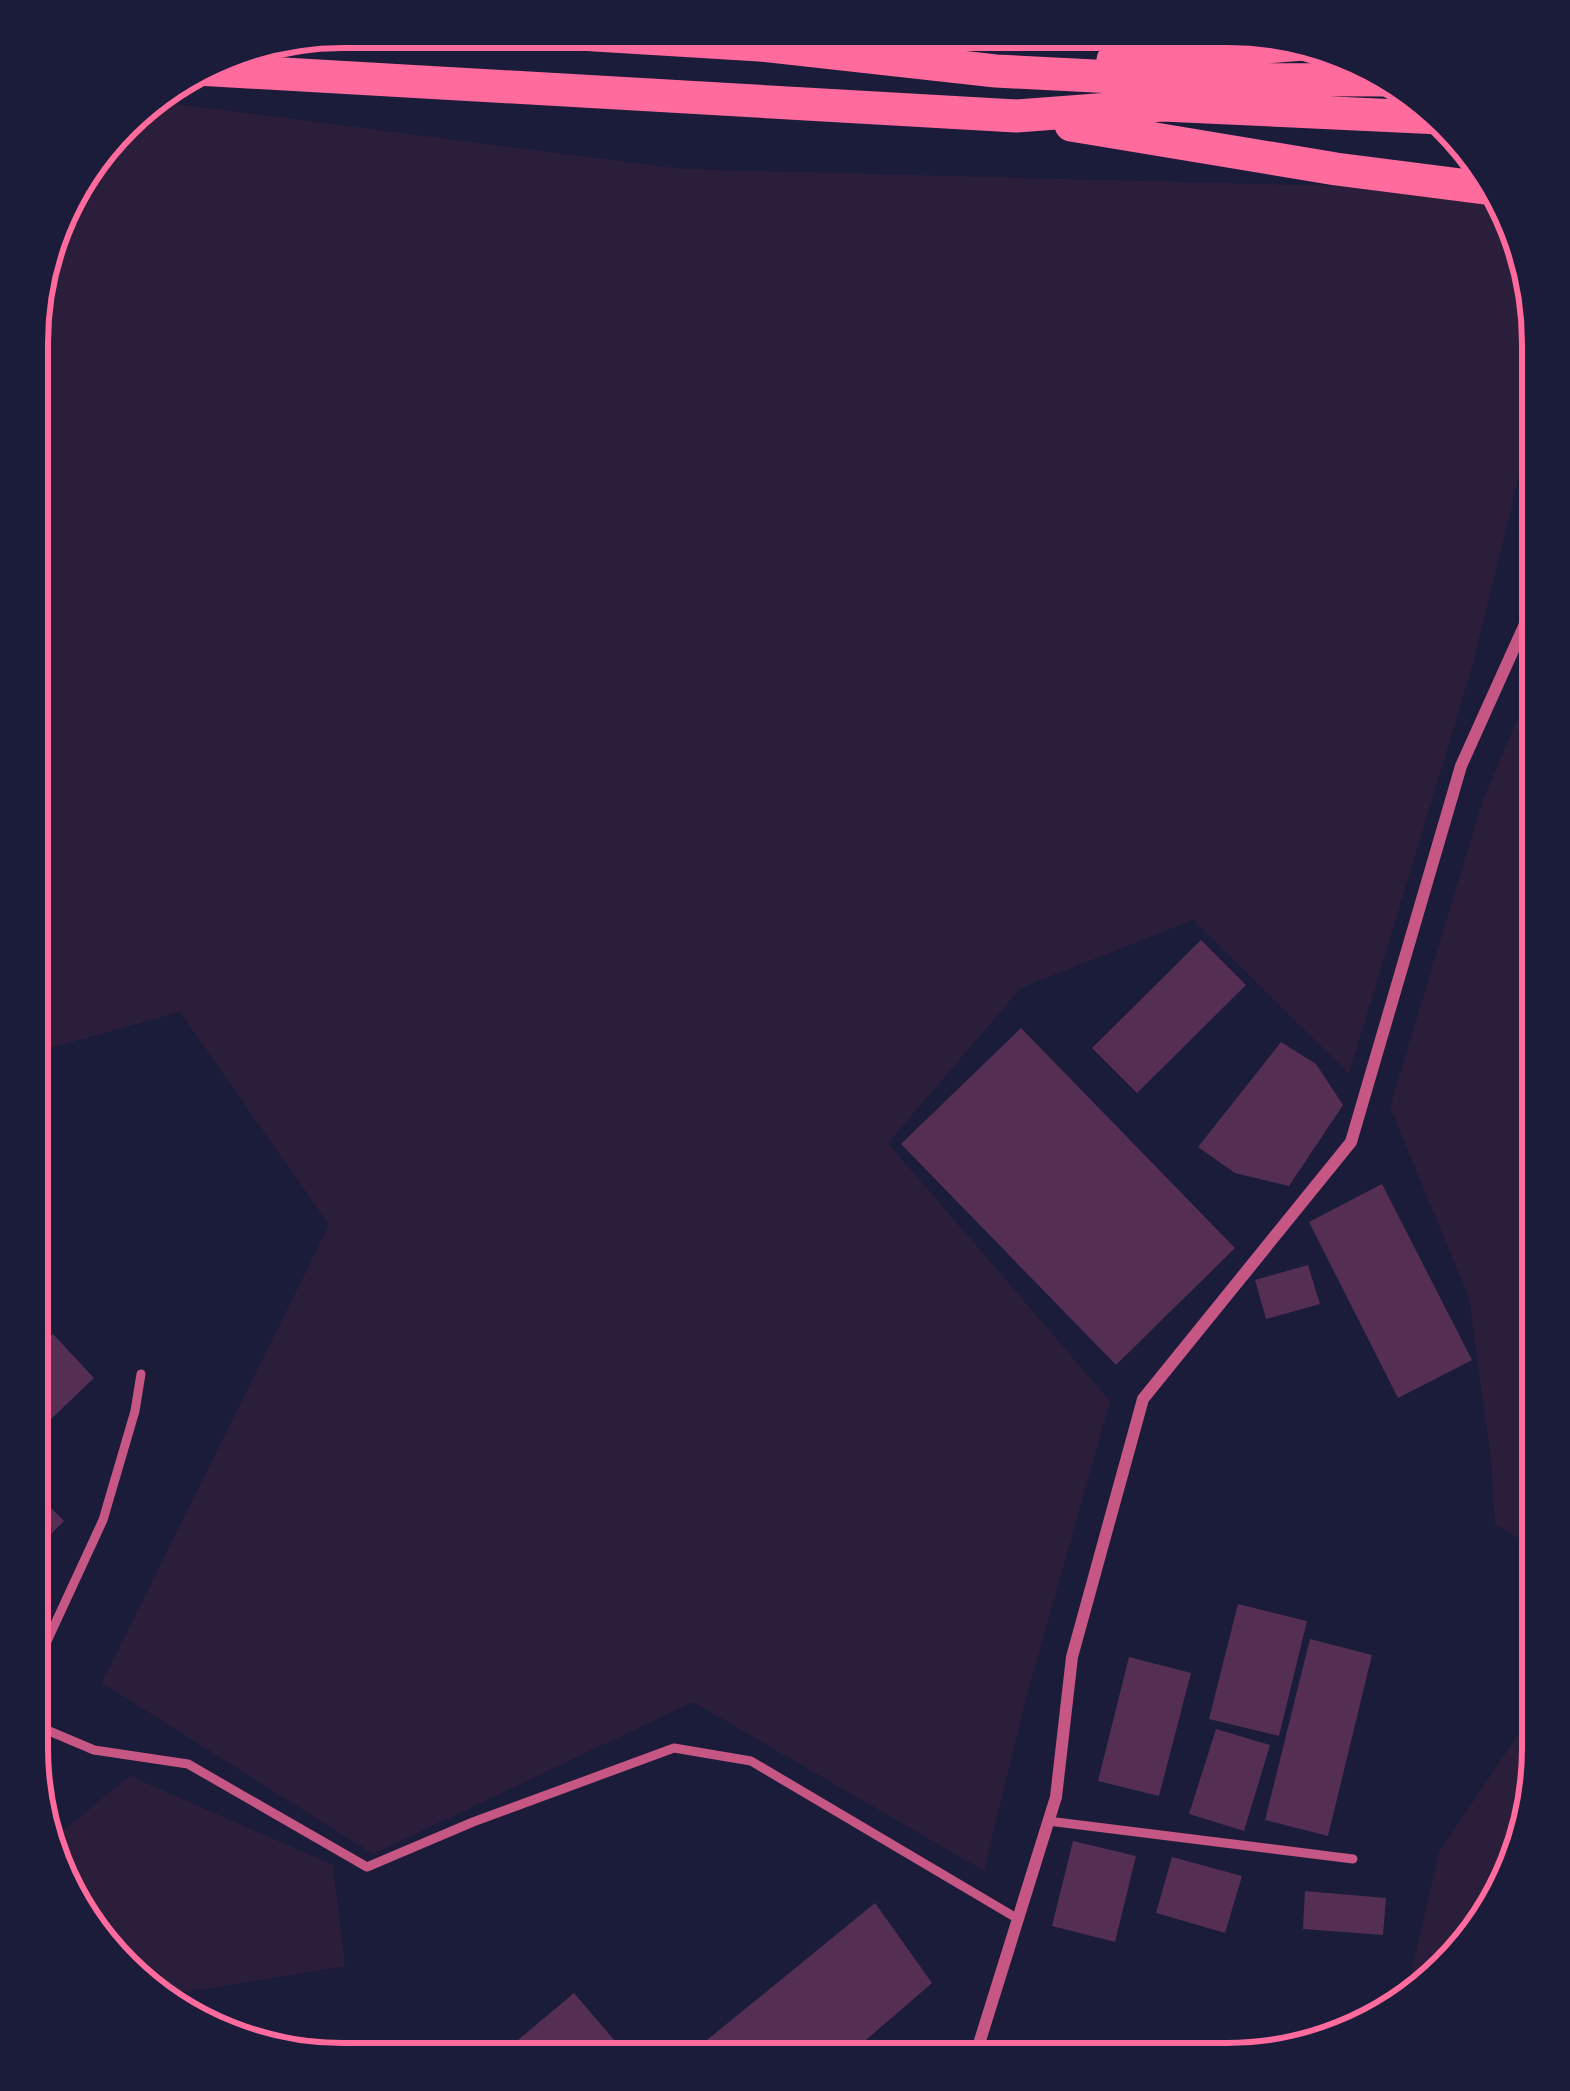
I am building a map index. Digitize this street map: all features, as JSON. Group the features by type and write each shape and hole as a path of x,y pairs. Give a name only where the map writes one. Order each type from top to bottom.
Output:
{"highway":[{"path":"787,48 996,71 1154,79 1360,80"},
{"path":"996,71 1243,49"},
{"path":"228,71 1016,116 1336,169 1477,187"},
{"path":"1016,116 1163,105 1417,117"}],"street":[{"path":"979,2043 1056,1797 1072,1657 1143,1400 1351,1142 1462,766 1522,632"}],"lane":[{"path":"48,1639 103,1520 141,1374"},
{"path":"48,1731 94,1750 188,1764 367,1867 472,1822 674,1748 751,1761 1018,1919"},
{"path":"1048,1821 1353,1859"}],"shaded area":[{"path":"172,104 682,169 1416,188 1484,200 1506,248 1519,304 1522,463 1472,667 1349,1074 1193,920 1021,988 888,1143 1110,1401 1025,1702 984,1871 693,1702 373,1854 102,1683 329,1225 180,1012 48,1048 51,304 64,248 87,195 134,134"},
{"path":"1522,709 1521,1540 1495,1524 1469,1298 1390,1107 1483,800"},
{"path":"1521,1730 1516,1806 1492,1879 1449,1943 1410,1979 1439,1852"},
{"path":"130,1776 333,1865 345,1966 179,1993 134,1957 109,1928 78,1879 61,1832"}],"building":[{"path":"1201,940 1246,985 1137,1093 1092,1048"},
{"path":"1021,1028 1235,1248 1116,1365 901,1144"},
{"path":"1281,1042 1316,1064 1343,1105 1289,1186 1235,1173 1198,1147"},
{"path":"1382,1184 1472,1360 1398,1398 1309,1222"},
{"path":"1308,1265 1320,1304 1266,1319 1255,1280"},
{"path":"53,1334 94,1378 48,1422 48,1339"},
{"path":"48,1505 64,1521 48,1537"},
{"path":"1238,1604 1307,1621 1279,1736 1209,1719"},
{"path":"1310,1639 1372,1655 1328,1836 1265,1820"},
{"path":"1129,1657 1191,1673 1159,1796 1098,1781"},
{"path":"1216,1729 1270,1745 1244,1831 1189,1814"},
{"path":"1073,1841 1136,1856 1115,1942 1052,1926"},
{"path":"1172,1857 1242,1876 1225,1933 1156,1913"},
{"path":"1305,1891 1386,1898 1383,1935 1303,1929"},
{"path":"875,1903 932,1983 862,2043 703,2043"},
{"path":"574,1993 617,2043 515,2043"}]}
